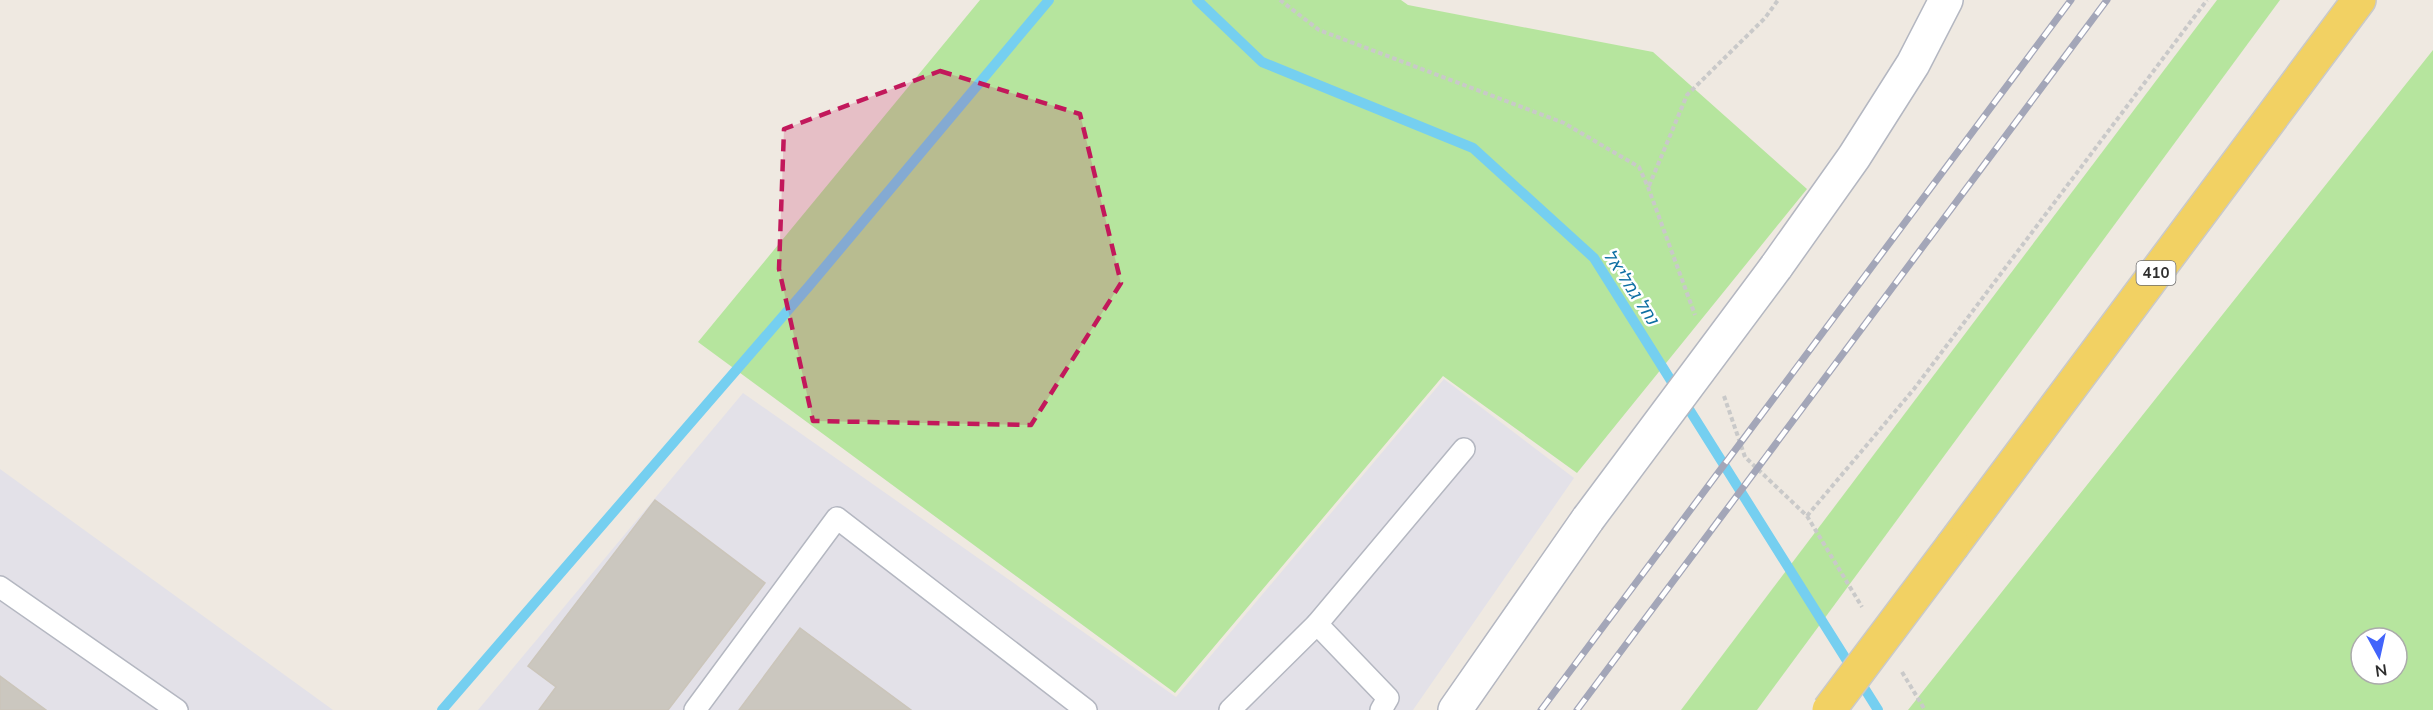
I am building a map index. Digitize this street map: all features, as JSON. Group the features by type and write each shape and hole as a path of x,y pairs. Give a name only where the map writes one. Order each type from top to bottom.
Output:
{"main road":[{"name":"410","path":"1829,710 2359,0"}],"street":[{"path":"1455,710 1588,519 1776,267 1860,148 1913,64 1946,0"}],"lane":[{"path":"1230,710 1317,624 1464,449"},
{"path":"695,710 837,518 1086,710"},
{"path":"0,587 177,710"},
{"path":"1317,624 1388,698 1381,710"}],"path":[{"path":"1280,0 1319,30 1564,123 1639,167 1697,322"},
{"path":"1648,187 1687,95 1765,18 1778,0"},
{"path":"1722,389 1745,457 1807,516 1914,389 2207,0"}],"highlighted area":[{"path":"940,71 1080,114 1121,283 1031,425 813,421 779,269 784,129"}],"shaded area":[{"path":"1444,379 1574,478 1413,710 478,710 743,393 1176,697"},
{"path":"0,469 333,710 0,710"}],"green space":[{"path":"980,0 1401,0 1408,5 1653,52 1807,189 1577,473 1443,376 1175,693 698,342"},
{"path":"2217,0 2280,0 1757,710 1681,710"},
{"path":"2433,50 2433,710 1908,710"}],"building":[{"path":"655,500 765,583 668,710 539,710 556,687 528,666"},
{"path":"800,628 911,710 739,710"},
{"path":"0,676 46,710 0,710"}],"waterway":[{"path":"442,710 809,286 1049,0"},
{"name":"נחל גמליאל","path":"1197,0 1262,62 1473,148 1594,258 1878,710"}],"railway":[{"path":"1541,710 2071,0"},
{"path":"1577,710 2107,0"}]}
